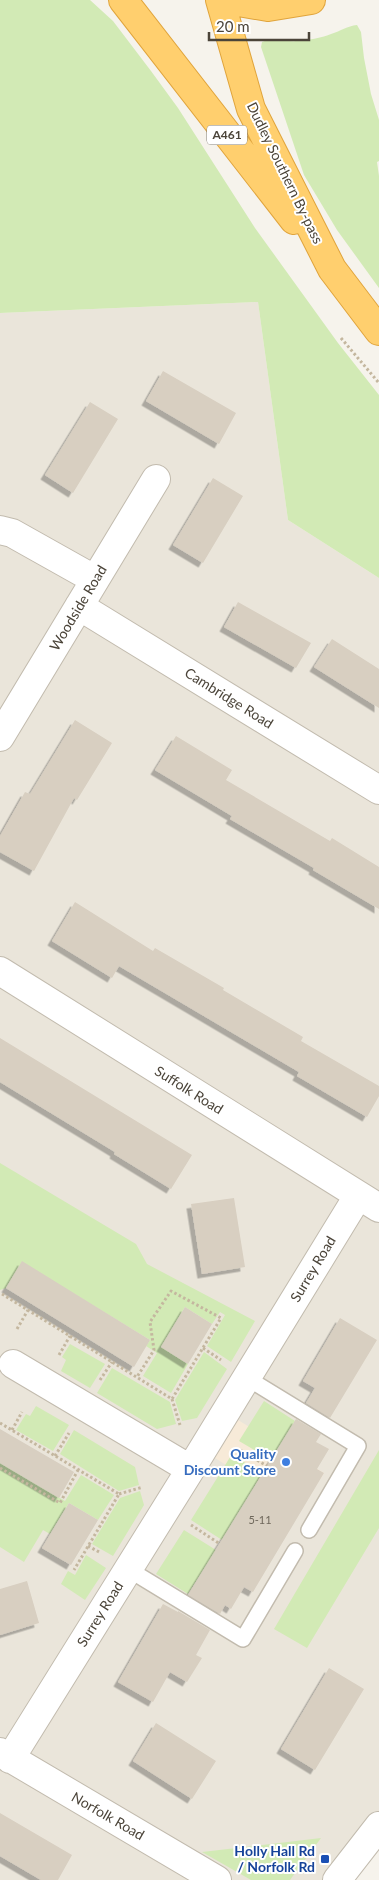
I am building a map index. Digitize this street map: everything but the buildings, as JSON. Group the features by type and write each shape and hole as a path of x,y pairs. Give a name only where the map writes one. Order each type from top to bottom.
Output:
{"highway":[{"name":"A461","path":"123,0 332,269"},
{"name":"Dudley Southern By-pass","path":"220,0 251,109 332,269 379,331"},
{"path":"228,0 268,6 311,0"}],"street":[{"name":"Woodside Road","path":"0,737 156,478"},
{"path":"0,530 12,534 94,579"},
{"name":"Cambridge Road","path":"79,606 379,790"},
{"name":"Suffolk Road","path":"0,971 368,1202"},
{"name":"Surrey Road","path":"5,1755 128,1569 247,1378 368,1202"},
{"path":"13,1364 190,1470"},
{"name":"Norfolk Road","path":"5,1755 217,1880"},
{"path":"336,1880 379,1826"}],"lane":[{"path":"247,1378 358,1446 309,1530"},
{"path":"128,1569 243,1639 296,1551"}],"path":[{"path":"341,338 379,383"},
{"path":"2,1294 172,1399 221,1318 171,1291 150,1322 154,1350 137,1377"},
{"path":"17,1330 28,1310"},
{"path":"59,1355 70,1336"},
{"path":"99,1383 112,1362"},
{"path":"12,1430 22,1412"},
{"path":"0,1423 119,1494 74,1570"},
{"path":"55,1456 74,1425"},
{"path":"0,1468 60,1503 78,1470"}],"shaded area":[{"path":"258,302 288,520 379,578 379,1826 337,1880 0,1880 0,313"},
{"path":"225,1412 324,1473 300,1511 202,1450"}],"green space":[{"path":"0,0 90,0 113,21 178,108 255,228 338,343 379,395 379,578 288,520 258,302 0,313"},
{"path":"357,25 361,32 371,94 379,120 379,161 377,162 379,176 379,288 337,230 304,175 261,47 262,42 266,41 310,39"},
{"path":"0,1163 136,1244 147,1264 255,1321 231,1362 207,1346 225,1315 220,1312 212,1324 185,1307 161,1347 188,1364 171,1393 143,1376 157,1353 146,1346 150,1340 22,1262 6,1288 0,1290"},
{"path":"70,1344 105,1364 90,1388 61,1371 66,1360 62,1357"},
{"path":"204,1352 227,1369 197,1418 182,1421 175,1400"},
{"path":"112,1368 170,1402 176,1424 157,1429 97,1393"},
{"path":"264,1401 295,1421 271,1460 239,1441"},
{"path":"36,1406 69,1425 53,1451 16,1430 26,1414 30,1416"},
{"path":"74,1430 135,1467 139,1485 119,1491 60,1454"},
{"path":"379,1450 379,1528 307,1648 274,1629"},
{"path":"232,1454 262,1474 222,1540 191,1520"},
{"path":"0,1463 65,1501 81,1475 114,1495 98,1520 69,1503 50,1534 43,1530 24,1562 0,1547"},
{"path":"140,1491 144,1505 113,1556 92,1544 120,1498"},
{"path":"184,1530 216,1550 188,1594 156,1574"},
{"path":"86,1555 106,1568 85,1600 61,1584 68,1571 75,1575"},
{"path":"321,1838 290,1880 251,1880 202,1852"}],"place":[{"name":"Quality Discount Store","path":"286,1462"},
{"name":"Holly Hall Rd / Norfolk Rd","path":"325,1859"}]}
